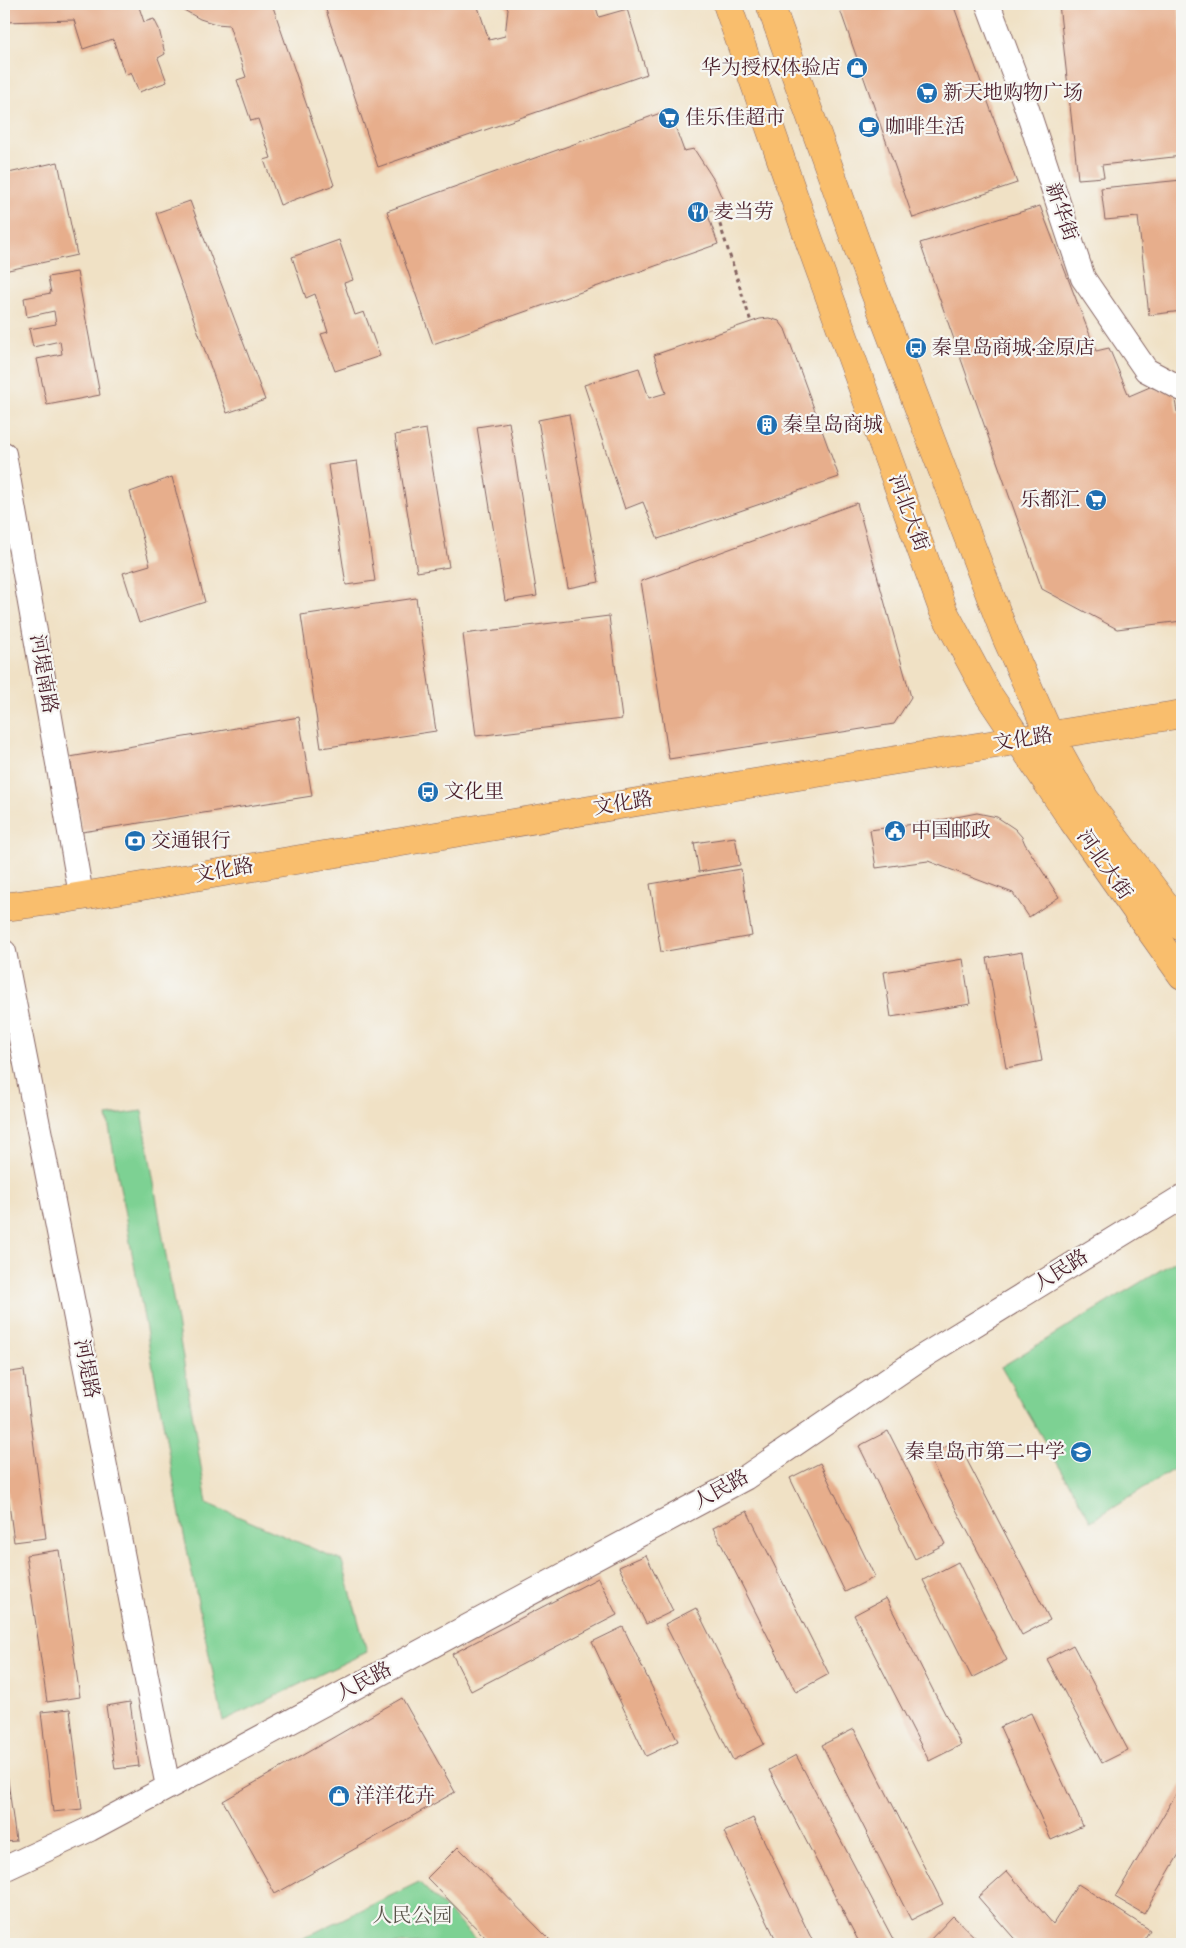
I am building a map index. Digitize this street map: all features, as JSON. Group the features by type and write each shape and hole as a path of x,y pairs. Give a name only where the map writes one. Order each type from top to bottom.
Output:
{"main road":[{"name":"河北大街","path":"727,4 806,231 943,610 988,694 1073,821 1182,975"},
{"path":"770,4 862,259 999,619 1050,736 1085,799 1182,927"},
{"name":"文化路","path":"4,907 1182,714"}],"street":[{"name":"新华街","path":"988,4 1024,100 1083,278 1146,370 1182,389"},
{"name":"河堤南路","path":"4,454 73,897"},
{"name":"河堤路","path":"4,952 168,1787"},
{"name":"人民路","path":"168,1787 745,1478 922,1357 1182,1197"},
{"path":"4,1869 90,1829 168,1787"}],"path":[{"path":"714,209 751,322"}],"green space":[{"path":"142,1111 207,1503 342,1561 367,1652 223,1721 181,1521 107,1116"},
{"path":"1182,1257 1182,1464 1091,1521 1001,1367"},
{"name":"人民公园","path":"419,1882 480,1944 291,1944"}],"building":[{"path":"4,4 138,4 144,22 154,19 159,29 165,54 158,58 167,82 139,92 131,72 125,75 113,39 83,49 74,20 4,22"},
{"path":"173,4 272,4 334,185 280,205 264,160 271,158 258,119 251,121 237,80 246,77 229,25 216,24 200,19"},
{"path":"324,4 477,4 489,40 505,36 508,9 503,4 595,4 599,17 627,9 647,74 378,167"},
{"name":"新天地购物广场","path":"838,4 953,4 1017,183 913,218"},
{"path":"1059,4 1178,4 1182,40 1182,156 1102,165 1104,177 1078,179"},
{"path":"4,80 9,98 8,113 4,114"},
{"path":"669,110 684,151 694,149 714,180 725,205 707,212 718,244 433,344 387,211"},
{"path":"58,162 77,255 4,271 4,174"},
{"path":"1182,180 1182,311 1149,315 1138,217 1105,220 1101,188"},
{"path":"190,201 265,400 227,413 156,213"},
{"name":"乐都汇","path":"1040,206 1096,351 1109,348 1129,396 1150,387 1174,394 1177,412 1182,411 1182,621 1117,629 1042,589 920,243"},
{"path":"339,240 353,280 344,283 355,315 364,312 380,356 335,371 321,334 328,332 315,294 306,298 292,257"},
{"path":"77,272 100,395 47,405 37,359 62,354 60,341 33,347 29,329 56,324 54,311 27,317 24,298 51,293 48,277"},
{"name":"秦皇岛商城","path":"769,318 779,321 785,329 839,477 658,539 643,502 625,509 584,385 639,368 649,398 666,393 654,355 760,319"},
{"path":"569,414 599,582 568,588 538,420"},
{"path":"509,422 537,596 505,601 477,427"},
{"path":"426,429 449,567 417,572 395,435"},
{"path":"357,461 375,581 346,585 328,465"},
{"path":"172,477 205,602 139,623 123,573 150,565 130,492"},
{"path":"857,503 911,697 894,724 669,759 641,581"},
{"path":"416,598 436,731 321,748 301,615"},
{"path":"609,616 622,719 476,736 463,634"},
{"path":"299,717 312,796 82,832 70,757"},
{"path":"977,813 997,817 1015,829 1022,837 1059,897 1029,917 1013,893 928,861 876,868 870,830"},
{"path":"735,837 740,865 699,872 694,843"},
{"path":"741,869 752,936 661,952 650,884"},
{"path":"1022,952 1042,1061 1006,1068 987,958"},
{"path":"963,959 970,1004 891,1017 884,972"},
{"path":"24,1370 46,1538 14,1542 4,1465 4,1373"},
{"path":"888,1431 945,1544 915,1559 859,1446"},
{"path":"957,1441 1050,1620 1022,1635 928,1456"},
{"path":"820,1463 875,1577 845,1592 790,1478"},
{"path":"747,1511 829,1674 796,1692 713,1528"},
{"path":"59,1550 80,1697 47,1702 26,1555"},
{"path":"646,1555 673,1611 646,1624 619,1567"},
{"path":"958,1562 1007,1660 972,1678 923,1580"},
{"path":"598,1578 617,1615 471,1691 452,1654"},
{"path":"886,1598 961,1745 929,1761 854,1615"},
{"path":"696,1608 764,1744 733,1760 665,1624"},
{"path":"623,1627 678,1741 646,1756 592,1642"},
{"path":"1073,1645 1128,1750 1102,1763 1047,1659"},
{"name":"洋洋花卉","path":"402,1698 455,1792 275,1894 223,1801"},
{"path":"130,1702 139,1766 115,1769 106,1706"},
{"path":"70,1709 82,1809 53,1812 41,1712"},
{"path":"1031,1713 1083,1826 1051,1840 1000,1727"},
{"path":"854,1729 943,1904 911,1920 822,1745"},
{"path":"4,1750 16,1841 4,1842"},
{"path":"796,1755 894,1941 888,1944 860,1944 769,1770"},
{"path":"1182,1784 1182,1849 1144,1914 1115,1897"},
{"path":"753,1818 814,1944 778,1944 724,1832"},
{"path":"458,1847 551,1941 548,1944 492,1944 427,1878"},
{"path":"1007,1871 1053,1924 1078,1884 1150,1930 1141,1944 1019,1944 978,1897"},
{"path":"953,1916 982,1944 926,1944"}],"place":[{"name":"华为授权体验店","path":"857,68"},
{"name":"新天地购物广场","path":"927,93"},
{"name":"佳乐佳超市","path":"669,118"},
{"name":"咖啡生活","path":"869,127"},
{"name":"麦当劳","path":"698,212"},
{"name":"秦皇岛商城·金原店","path":"916,348"},
{"name":"秦皇岛商城","path":"767,425"},
{"name":"乐都汇","path":"1096,500"},
{"name":"文化里","path":"428,792"},
{"name":"中国邮政","path":"895,831"},
{"name":"交通银行","path":"135,841"},
{"name":"秦皇岛市第二中学","path":"1081,1452"},
{"name":"洋洋花卉","path":"339,1796"}]}
